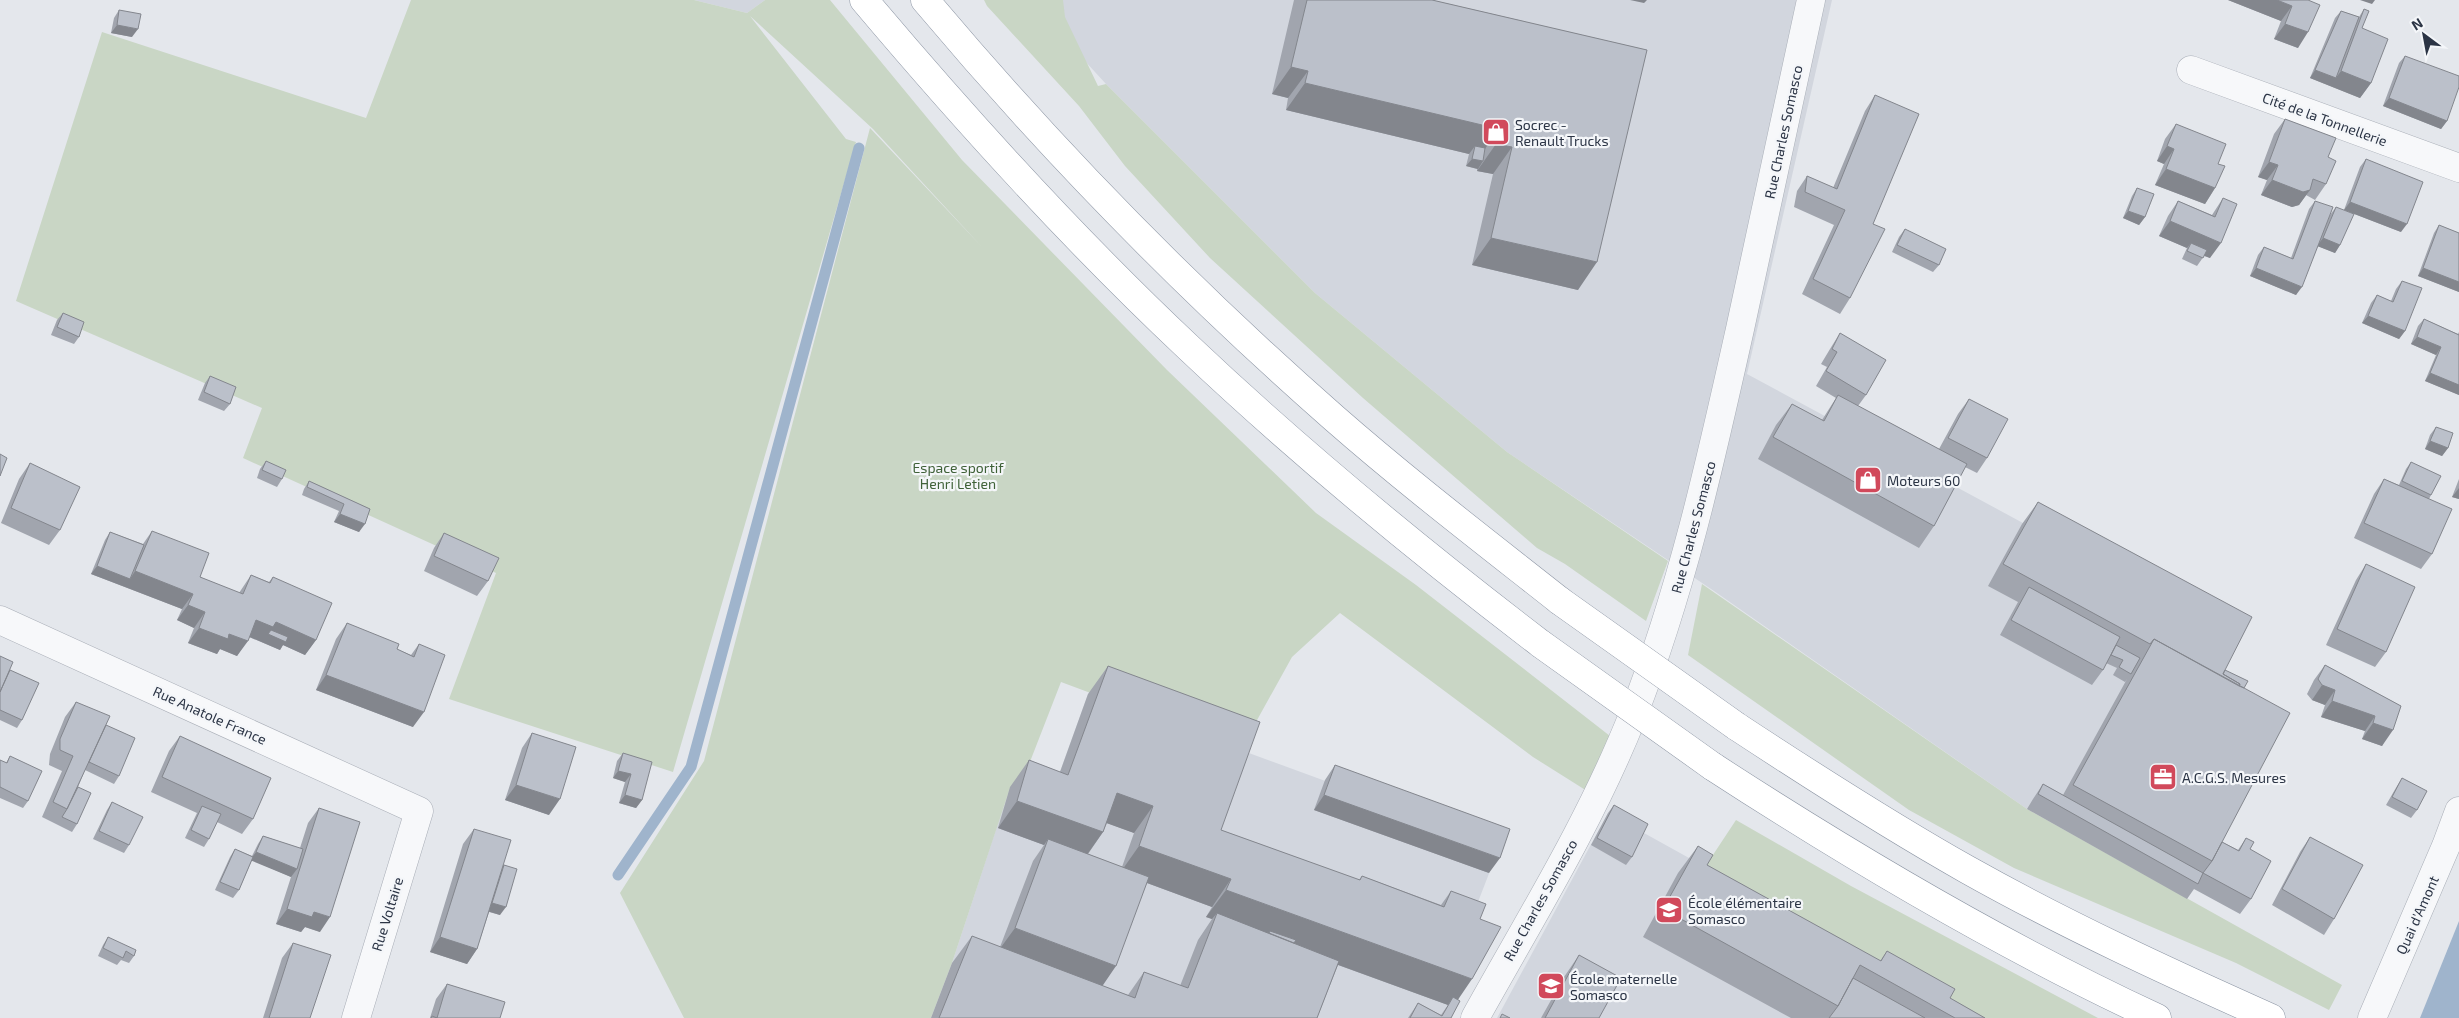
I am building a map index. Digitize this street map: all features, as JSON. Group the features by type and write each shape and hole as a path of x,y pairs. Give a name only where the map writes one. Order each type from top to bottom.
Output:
{"highway":[{"path":"864,0 996,153 1188,348 1357,498 1456,579 1540,644 1712,766 1805,827 1920,896 2044,963 2148,1014"},
{"path":"925,0 987,74 1081,176 1202,296 1295,383 1383,459 1560,601 1736,726 1848,799 1967,870 2094,937 2271,1018"}],"street":[{"name":"Rue Charles Somasco","path":"1475,1018 1597,795 1629,725 1660,644 1678,584 1717,433 1811,0"},
{"name":"Cité de la Tonnellerie","path":"2191,70 2459,168"},
{"name":"Rue Anatole France","path":"0,620 419,811"},
{"name":"Rue Voltaire","path":"356,1018 419,811"},
{"name":"Quai d'Amont","path":"2372,1018 2446,846 2459,811"}],"shaded area":[{"path":"694,0 765,0 747,13"},
{"path":"1029,0 1832,0 1747,374 2238,639 2218,676 2271,741 2187,899 2027,809 1714,591 1507,452 1315,293 1106,84"},
{"path":"1088,694 1500,845 1461,946 1447,1018 931,1018 952,963 1010,787 1049,802"},
{"name":"École élémentaire Somasco","path":"1608,813 1977,1018 1497,1018"}],"green space":[{"name":"Espace sportif Henri Letien","path":"411,0 694,0 747,13 765,0 830,0 962,160 1167,370 1316,513 1416,585 1610,736 1587,791 1533,757 1340,613 1292,657 1241,749 1061,682 1019,790 1010,788 952,963 931,1018 684,1018 620,893 704,761 870,128 982,247 873,129 750,16 846,139 856,142 673,772 449,699 496,573 243,458 262,408 16,301 102,32 366,118"},
{"path":"984,0 1063,0 1065,17 1098,86 1106,84 1315,293 1507,452 1668,561 1646,621 1565,564 1537,548 1363,398 1210,258 1125,166 1079,106 987,6"},
{"path":"1702,584 2027,809 2342,985 2329,1010 2236,963 2014,868 1909,810 1688,655"},
{"path":"1736,820 1851,886 2098,1018 1976,1018 1705,867"}],"water":[{"path":"2459,921 2459,1018 2420,1018"}],"building":[{"name":"Socrec - Renault Trucks","path":"1307,0 1432,0 1647,50 1597,262 1491,238 1512,147 1496,144 1499,129 1305,83 1308,71 1291,67"},
{"path":"2277,0 2308,0 2320,5 2308,32 2285,24 2292,6"},
{"path":"2364,9 2369,11 2362,28 2388,39 2371,83 2341,71"},
{"path":"119,10 141,14 138,29 117,25"},
{"path":"2341,11 2359,17 2336,78 2315,70"},
{"path":"2405,56 2459,76 2459,87 2447,121 2389,98"},
{"path":"1875,95 1919,114 1873,224 1885,229 1850,298 1813,279 1845,210 1805,192 1807,176 1837,189"},
{"path":"2285,119 2336,138 2328,157 2336,161 2326,184 2313,179 2310,190 2303,192 2272,180 2278,165 2269,162"},
{"path":"2176,124 2226,144 2218,164 2225,166 2215,188 2166,169 2174,149 2167,146"},
{"path":"1475,146 1485,148 1483,161 1472,159"},
{"path":"2366,159 2423,182 2407,224 2350,202"},
{"path":"2137,188 2154,194 2145,217 2128,211"},
{"path":"2223,198 2237,204 2221,243 2170,221 2178,201 2215,217"},
{"path":"2315,201 2333,207 2302,287 2256,268 2264,247 2293,259"},
{"path":"2336,207 2354,214 2340,245 2323,238"},
{"path":"2439,225 2459,233 2459,282 2423,268"},
{"path":"1905,229 1946,249 1939,265 1897,245"},
{"path":"2191,243 2207,250 2203,258 2187,251"},
{"path":"2402,281 2422,288 2405,331 2368,316 2377,295 2393,302"},
{"path":"63,313 84,322 79,337 57,327"},
{"path":"2424,319 2459,335 2459,385 2430,373 2441,347 2417,337"},
{"path":"1840,333 1886,360 1866,395 1826,371 1837,352 1832,349"},
{"path":"210,376 236,387 230,404 204,392"},
{"path":"1838,395 1967,464 1934,526 1773,437 1792,404 1824,421"},
{"path":"1969,399 2008,419 1987,458 1948,438"},
{"path":"2436,427 2453,433 2448,448 2430,441"},
{"path":"0,454 7,458 0,476"},
{"path":"266,461 286,470 282,479 262,470"},
{"path":"2411,462 2441,476 2431,495 2402,481"},
{"path":"30,463 80,487 60,530 11,508"},
{"path":"2384,479 2452,509 2432,554 2364,523"},
{"path":"309,481 370,509 365,524 340,514 344,504 307,487"},
{"path":"2038,502 2252,617 2223,674 2240,684 2239,686 2154,639 2150,644 2003,564"},
{"path":"152,531 209,553 200,577 243,594 251,575 270,583 273,577 332,603 316,640 276,622 273,627 256,620 248,641 229,634 228,639 199,628 205,612 188,605 193,594 135,571"},
{"path":"110,532 144,545 130,579 97,566"},
{"path":"444,533 499,558 488,581 434,556"},
{"path":"2366,564 2415,587 2386,652 2337,629"},
{"path":"2029,587 2120,637 2103,670 2011,620"},
{"path":"347,623 399,644 397,649 414,657 419,644 445,655 424,712 326,675"},
{"path":"271,630 288,637 286,642 268,634"},
{"name":"A.C.G.S. Mesures","path":"2154,639 2290,713 2212,861 2073,785"},
{"path":"2116,645 2140,658 2131,674 2119,667 2123,660 2111,655"},
{"path":"0,656 13,662 0,692"},
{"path":"2325,665 2401,706 2393,730 2373,723 2375,716 2332,701 2335,690 2322,685 2318,679"},
{"path":"1108,666 1260,722 1221,830 1360,880 1362,876 1444,907 1451,891 1486,904 1480,919 1501,927 1472,979 1226,890 1231,879 1139,846 1153,806 1117,793 1103,832 1017,801 1029,760 1068,775"},
{"path":"10,670 39,683 22,720 0,710 0,692"},
{"path":"2225,670 2248,681 2244,688 2223,674"},
{"path":"76,702 110,716 67,809 53,802 73,756 60,750 60,739"},
{"path":"106,725 135,738 119,776 89,762"},
{"path":"532,733 576,747 560,799 516,785"},
{"path":"180,736 271,778 253,819 162,777"},
{"path":"623,753 652,762 642,800 625,795 631,774 618,771"},
{"path":"10,756 42,771 28,801 0,787 0,760 7,763"},
{"path":"1335,765 1510,829 1500,858 1324,795"},
{"path":"2402,778 2427,791 2417,810 2392,797"},
{"path":"2043,784 2203,873 2198,884 2038,794"},
{"path":"78,787 91,793 77,824 62,817"},
{"path":"112,802 143,817 129,845 99,831"},
{"path":"1614,805 1648,824 1632,857 1597,838"},
{"path":"202,806 221,814 209,839 191,830"},
{"path":"319,808 360,822 330,917 314,912 312,917 287,909"},
{"path":"474,829 511,840 477,949 440,937"},
{"path":"263,836 303,849 297,869 256,852"},
{"path":"2310,837 2363,865 2334,919 2282,889"},
{"path":"2246,838 2254,842 2250,849 2271,861 2251,899 2203,873 2222,842 2239,851"},
{"path":"1048,839 1149,877 1116,966 1015,928"},
{"path":"1698,846 1713,855 1707,865 1881,961 1887,951 1955,989 1950,998 1985,1018 1955,1018 1860,965 1838,1006 1663,909"},
{"path":"235,849 253,857 239,890 220,882"},
{"path":"504,865 517,869 506,907 492,903"},
{"path":"1217,913 1339,961 1317,1018 939,1018 972,936 1135,998 1144,972 1188,988"},
{"path":"1270,931 1296,940 1294,943 1269,933"},
{"path":"108,937 136,950 134,956 126,951 123,958 103,948"},
{"path":"293,943 331,955 310,1018 269,1018"},
{"path":"1579,955 1621,978 1599,1018 1545,1018"},
{"path":"1853,978 1925,1018 1829,1018 1838,1006"},
{"path":"447,984 505,1002 500,1018 437,1018"},
{"path":"1453,997 1460,1001 1451,1018 1410,1018 1418,1003 1442,1016"},
{"path":"1502,1014 1510,1018 1500,1018"}],"waterway":[{"path":"618,875 691,767 859,148"}],"place":[{"name":"Socrec - Renault Trucks","path":"1496,132"},
{"name":"Moteurs 60","path":"1868,480"},
{"name":"A.C.G.S. Mesures","path":"2163,777"},
{"name":"École élémentaire Somasco","path":"1669,910"},
{"name":"École maternelle Somasco","path":"1551,986"}]}
